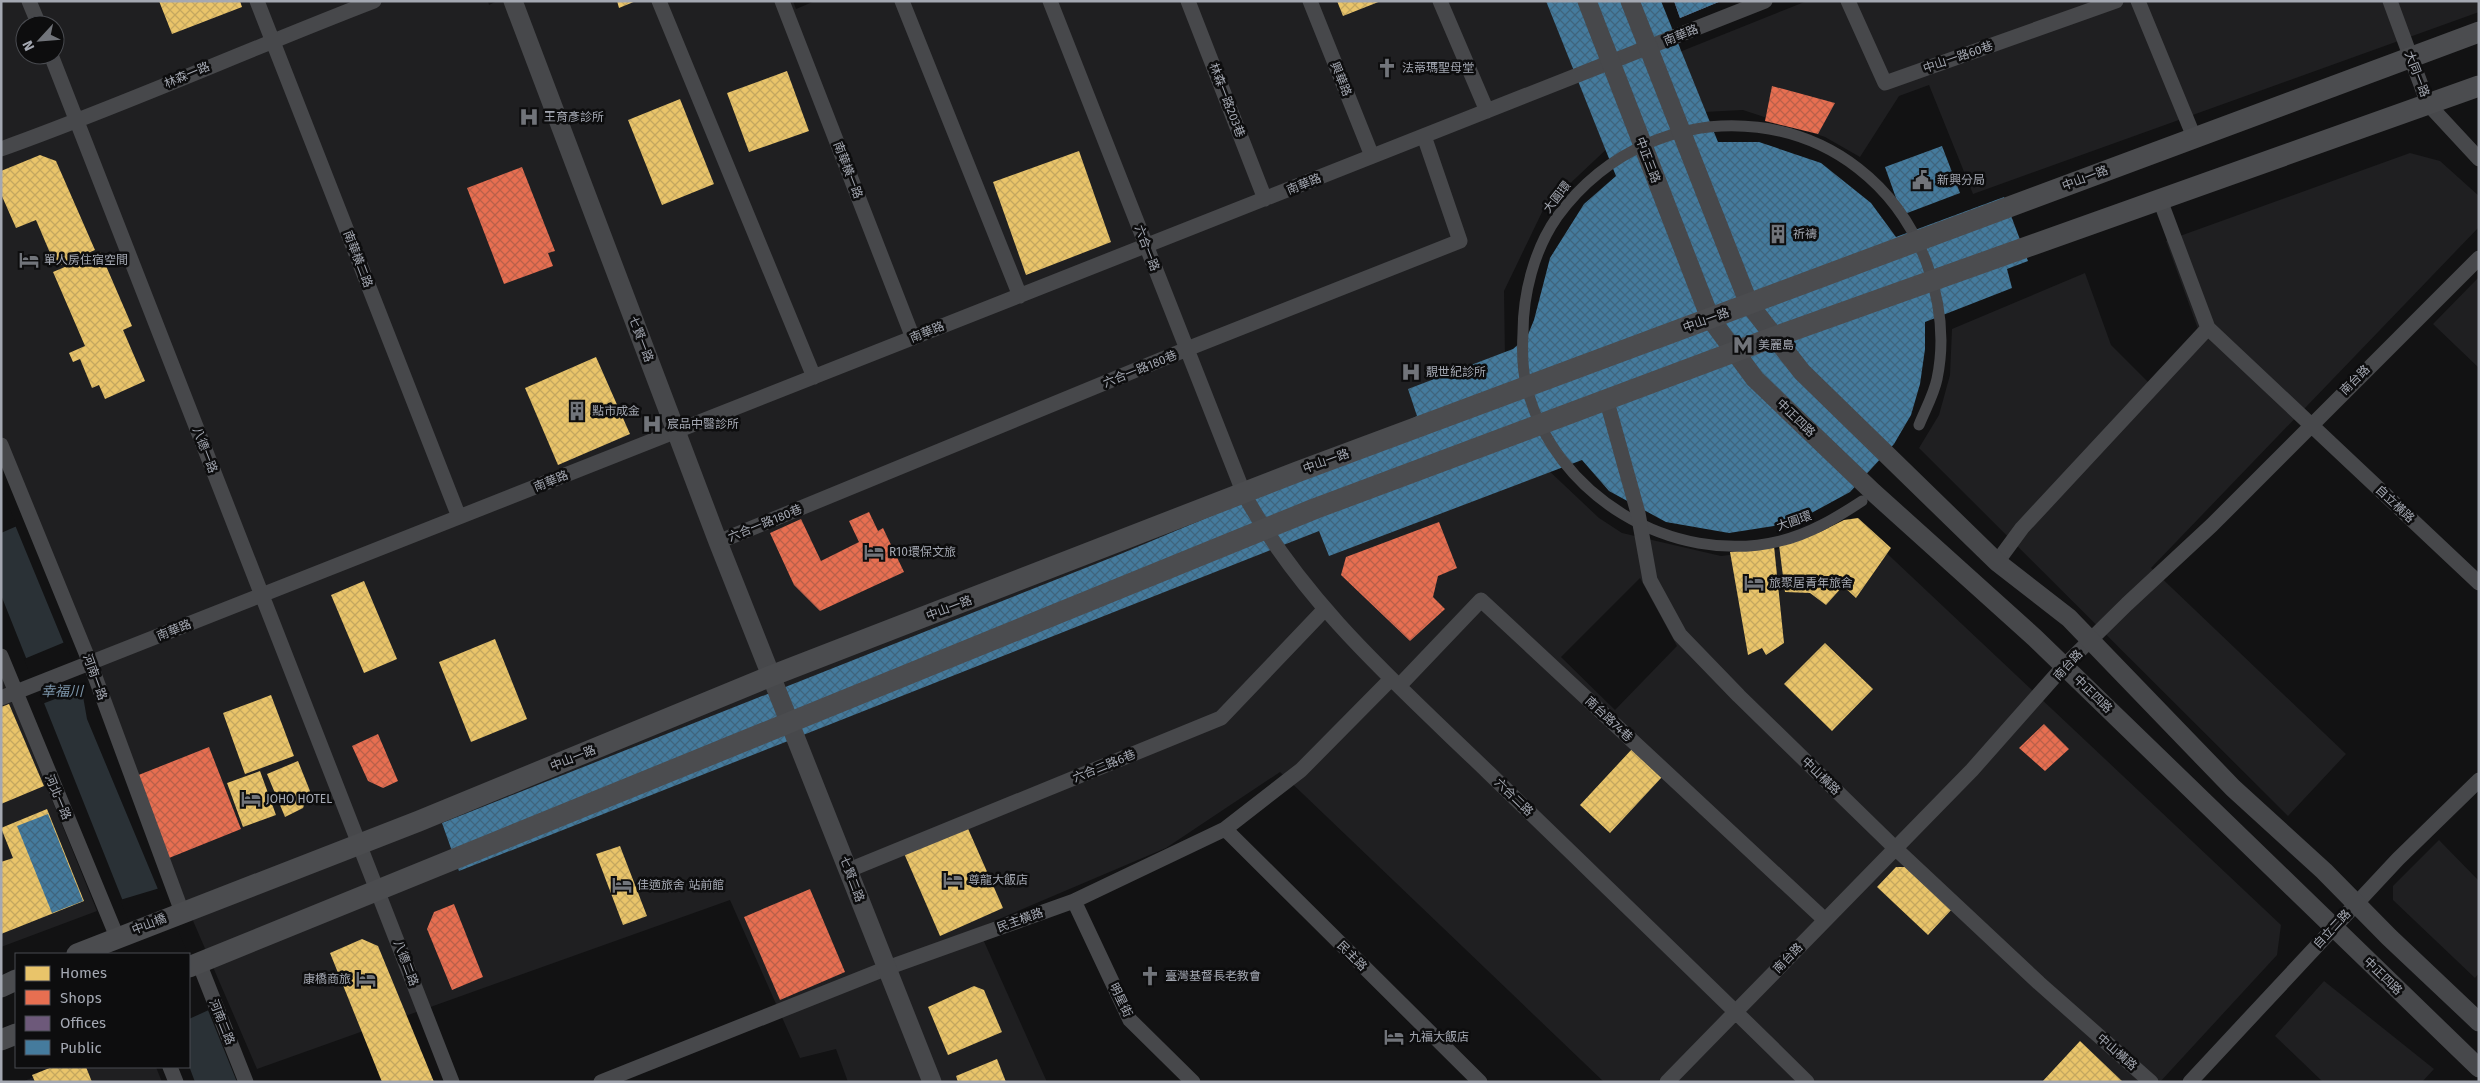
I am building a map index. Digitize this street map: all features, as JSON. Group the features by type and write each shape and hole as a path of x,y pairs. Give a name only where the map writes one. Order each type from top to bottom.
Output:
{"main road":[{"name":"中山一路","path":"182,912 358,844 771,676 1297,472 1527,388 2410,56 2479,32"},
{"path":"194,965 1217,550 1263,529 1606,398 2395,118 2479,86"},
{"name":"中山橋","path":"116,937 182,912"},
{"path":"79,953 116,937"},
{"path":"1,987 15,980"},
{"path":"1,1040 15,1034"}],"street":[{"path":"29,1 35,15"},
{"name":"南華橫二路","path":"257,1 459,517"},
{"name":"林森一路","path":"1,149 79,120 272,40 374,1"},
{"name":"七賢一路","path":"513,1 718,542 771,676"},
{"path":"659,1 814,377"},
{"name":"南華橫一路","path":"782,1 913,338"},
{"path":"902,1 1020,296"},
{"name":"六合一路","path":"1050,1 1244,494"},
{"name":"林森一路203巷","path":"1188,1 1265,199"},
{"name":"興華路","path":"1310,1 1372,156"},
{"path":"1440,1 1487,111"},
{"name":"中正三路","path":"1586,1 1710,318"},
{"path":"1630,1 1749,304 1802,372 1997,562 2069,618 2233,788 2324,871 2479,1022"},
{"name":"南華路","path":"8,696 1765,1"},
{"name":"中山一路60巷","path":"1848,1 1885,83 2116,1"},
{"path":"2138,1 2194,138"},
{"name":"大同一路","path":"2390,1 2428,104 2479,159"},
{"name":"八德一路","path":"55,65 79,120 358,844"},
{"name":"大圓環","path":"1862,501 1826,524 1779,541 1730,546 1681,540 1639,525 1592,493 1557,454 1541,424 1527,388 1522,356 1523,308 1534,262 1556,219 1586,183 1624,154 1642,144 1682,131 1728,125 1778,130 1824,147 1866,174 1900,211 1918,241 1933,282 1941,320 1937,381 1919,425"},
{"name":"六合一路180巷","path":"718,542 1187,349 1460,241 1424,136"},
{"path":"1997,562 2022,528 2208,328 2160,200"},
{"name":"南台路","path":"1667,1082 1972,770 2064,666 2212,525 2479,258"},
{"name":"中正四路","path":"1710,318 1755,379 1873,492 2064,666 2479,1068"},
{"name":"自立橫路","path":"2208,328 2479,583"},
{"name":"中山橫路","path":"1606,398 1639,525 1650,580 1680,635 1895,848 2039,983 2151,1082"},
{"name":"河南一路","path":"1,445 90,662 182,912"},
{"name":"六合二路","path":"1244,494 1263,529 1285,561 1324,610 1395,682 1807,1082"},
{"name":"南台路74巷","path":"1395,682 1481,600 1825,920"},
{"name":"六合二路6巷","path":"849,870 1221,718 1324,610"},
{"name":"河北一路","path":"1,656 8,696 116,937"},
{"name":"七賢二路","path":"771,676 932,1082"},
{"name":"民主橫路","path":"601,1082 887,968 1074,901 1225,830 1301,770 1395,682"},
{"name":"自立二路","path":"2190,1082 2398,859 2479,780"},
{"name":"民主路","path":"1225,830 1480,1082"},
{"name":"八德二路","path":"358,844 452,1082"},
{"name":"明星街","path":"1074,901 1130,1020 1193,1082"},
{"name":"河南二路","path":"194,965 246,1082"},
{"path":"170,1068 176,1082"}],"shaded area":[{"path":"1,1 488,1 489,5 497,1 793,1 796,9 815,1 1561,1 1613,143 1544,208 1504,291 1505,358 1545,467 1599,518 1622,533 1721,556 1789,548 1860,528 2281,925 2277,955 2160,1082 1604,1082 1280,772 1166,848 978,928 1047,1082 848,1082 836,1049 800,1058 730,900 257,1069 90,682 1,449","holes":["1640,578 1677,646 1615,710 1561,657"]},
{"path":"1807,1 2479,1 2479,12 1973,194 1929,85 1899,96 1860,157 1825,137 1743,110 1684,113 1667,57"},
{"path":"2410,153 2440,161 2479,196 2479,227 2151,568 2346,754 2288,816 1919,448 1939,415 1950,375 1952,329 2085,273 2111,345 2155,389 2201,337 2166,241"},
{"path":"2479,277 2479,368 2433,324"},
{"path":"1,674 97,911 1,947"},
{"path":"2439,840 2479,881 2479,973 2475,978 2393,900 2393,886"},
{"path":"2324,981 2434,1069 2422,1082 2323,1082 2275,1036"},
{"path":"55,1068 156,1068 162,1082 22,1082"}],"water":[{"name":"幸福川","path":"1,491 81,685 87,719 185,953 144,953 1,595"},
{"path":"190,965 237,1082 195,1082 190,1068"}],"pier":[{"path":"1,493 3,493 17,526 1,533"},
{"path":"65,642 84,688 42,704 24,659"},
{"path":"160,888 188,953 142,953 120,900"},
{"path":"190,962 211,1009 190,1019"}],"building: Homes":[{"path":"159,1 240,1 242,7 172,34"},
{"path":"617,1 636,1 619,8"},
{"path":"1337,1 1381,1 1343,16"},
{"path":"787,71 809,131 749,152 727,93"},
{"path":"680,99 714,184 662,205 628,120"},
{"path":"1079,151 1111,242 1026,275 993,182"},
{"path":"40,155 56,161 95,250 56,267 36,220 16,228 1,194 1,171"},
{"path":"100,252 132,326 123,330 145,381 105,399 99,385 92,388 80,359 73,362 69,353 85,346 53,272"},
{"name":"點市成金","path":"596,357 630,434 558,465 525,388"},
{"path":"1858,518 1891,548 1856,598 1843,586 1826,605 1810,593 1785,592 1779,545 1820,532 1844,520"},
{"path":"1774,546 1784,643 1766,655 1762,648 1748,655 1730,552"},
{"path":"364,581 397,659 364,673 331,595"},
{"path":"495,639 527,719 471,742 439,662"},
{"path":"1825,643 1873,689 1832,731 1784,684"},
{"path":"271,695 294,756 245,774 223,713"},
{"path":"9,704 44,786 1,804 1,707"},
{"path":"1632,749 1662,777 1610,833 1580,805"},
{"path":"298,761 310,791 303,808 285,817 267,774"},
{"name":"JOHO HOTEL","path":"260,771 276,815 243,827 227,783"},
{"path":"47,809 84,901 1,934 1,862 13,858 1,828"},
{"name":"尊龍大飯店","path":"966,824 1003,908 940,936 903,851"},
{"name":"佳適旅舍 站前館","path":"620,846 647,916 623,925 596,854"},
{"path":"1896,867 1910,867 1953,908 1928,935 1877,887"},
{"path":"362,939 378,946 434,1082 382,1082 330,953"},
{"path":"974,986 984,990 1002,1032 948,1055 928,1007"},
{"path":"2080,1041 2123,1082 2042,1082"},
{"path":"997,1059 1006,1082 958,1082 956,1076"},
{"path":"50,1068 86,1068 92,1082 35,1082 32,1075"}],"building: Shops":[{"path":"1772,86 1835,103 1818,134 1765,121"},
{"path":"522,167 555,251 548,253 553,266 504,284 467,188"},
{"path":"869,512 878,531 883,528 904,572 820,611 794,585 770,533 801,519 821,561 859,542 849,521"},
{"path":"1439,522 1457,568 1438,576 1433,597 1445,609 1410,641 1341,575 1346,557"},
{"path":"2044,724 2069,749 2045,771 2019,748"},
{"path":"378,734 398,781 383,788 368,781 352,746"},
{"path":"209,747 241,829 169,858 136,776"},
{"path":"810,889 845,972 780,1000 744,917"},
{"path":"454,904 483,977 452,990 427,929 434,912"}],"building: Offices":[{"path":"1674,1 1721,1 1680,18"}],"building: Public":[{"path":"1546,1 1661,1 1718,142 1759,142 1821,163 1871,203 1896,237 2004,197 2028,261 2007,269 2012,288 1925,322 1925,349 1920,384 1911,415 1894,444 1850,492 1793,523 1729,533 1666,522 1609,491 1582,460 1329,556 1319,531 459,871 442,823 1123,553 1280,487 1417,416 1408,389 1513,349 1527,337 1534,320 1550,258 1584,204 1616,176"},
{"path":"1674,1 1721,1 1680,18"},
{"name":"新興分局","path":"1942,146 1960,193 1902,215 1885,167"},
{"path":"48,814 83,901 52,913 17,826"}],"place":[{"name":"法蒂瑪聖母堂","path":"1387,68"},
{"name":"王育彥診所","path":"529,117"},
{"name":"新興分局","path":"1922,180"},
{"name":"祈禱","path":"1778,234"},
{"name":"單人房住宿空間","path":"29,260"},
{"name":"美麗島","path":"1743,345"},
{"name":"靚世紀診所","path":"1411,372"},
{"name":"點市成金","path":"577,411"},
{"name":"宸品中醫診所","path":"652,424"},
{"name":"R10環保文旅","path":"874,552"},
{"name":"旅聚居青年旅舍","path":"1754,583"},
{"name":"JOHO HOTEL","path":"251,799"},
{"name":"尊龍大飯店","path":"953,880"},
{"name":"佳適旅舍 站前館","path":"622,885"},
{"name":"臺灣基督長老教會","path":"1150,976"},
{"name":"康橋商旅","path":"366,979"},
{"name":"九福大飯店","path":"1394,1037"}]}
